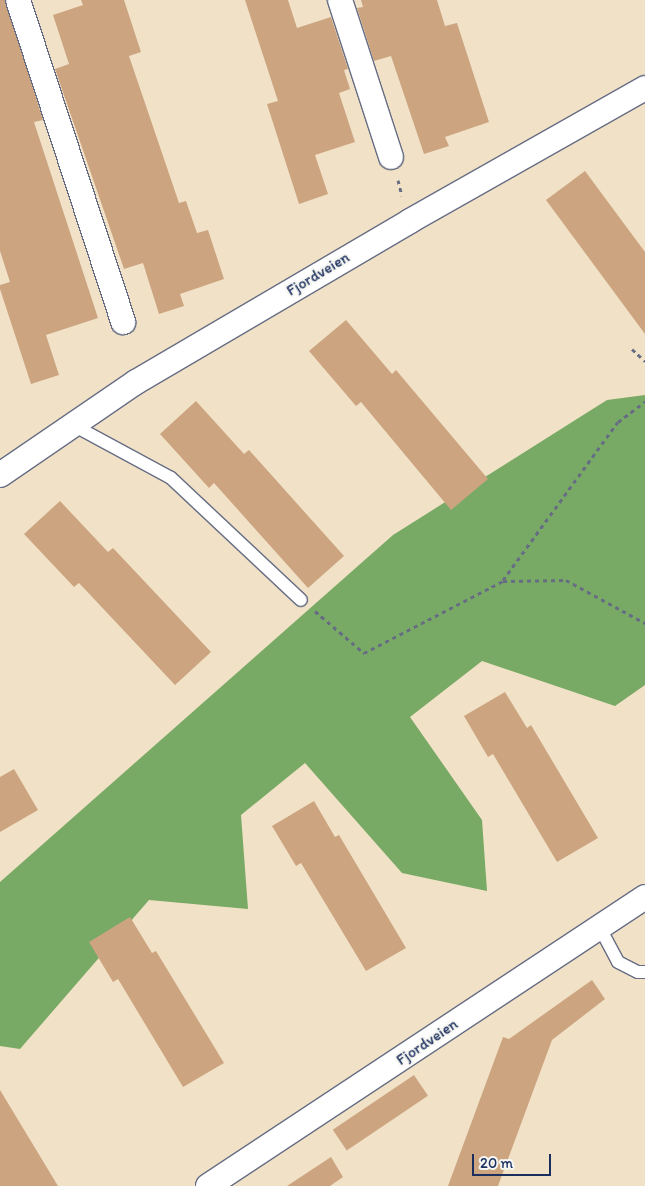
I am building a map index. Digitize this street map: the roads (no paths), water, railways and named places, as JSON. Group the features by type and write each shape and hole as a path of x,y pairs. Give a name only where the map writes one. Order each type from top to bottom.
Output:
{"street":[{"path":"18,0 122,322"},
{"path":"340,0 390,157"},
{"name":"Fjordveien","path":"0,474 136,382 410,221 645,88"},
{"name":"Fjordveien","path":"208,1186 645,898"}],"lane":[{"path":"73,425 171,478 301,600"},
{"path":"600,928 618,962 638,972 645,972"}]}
